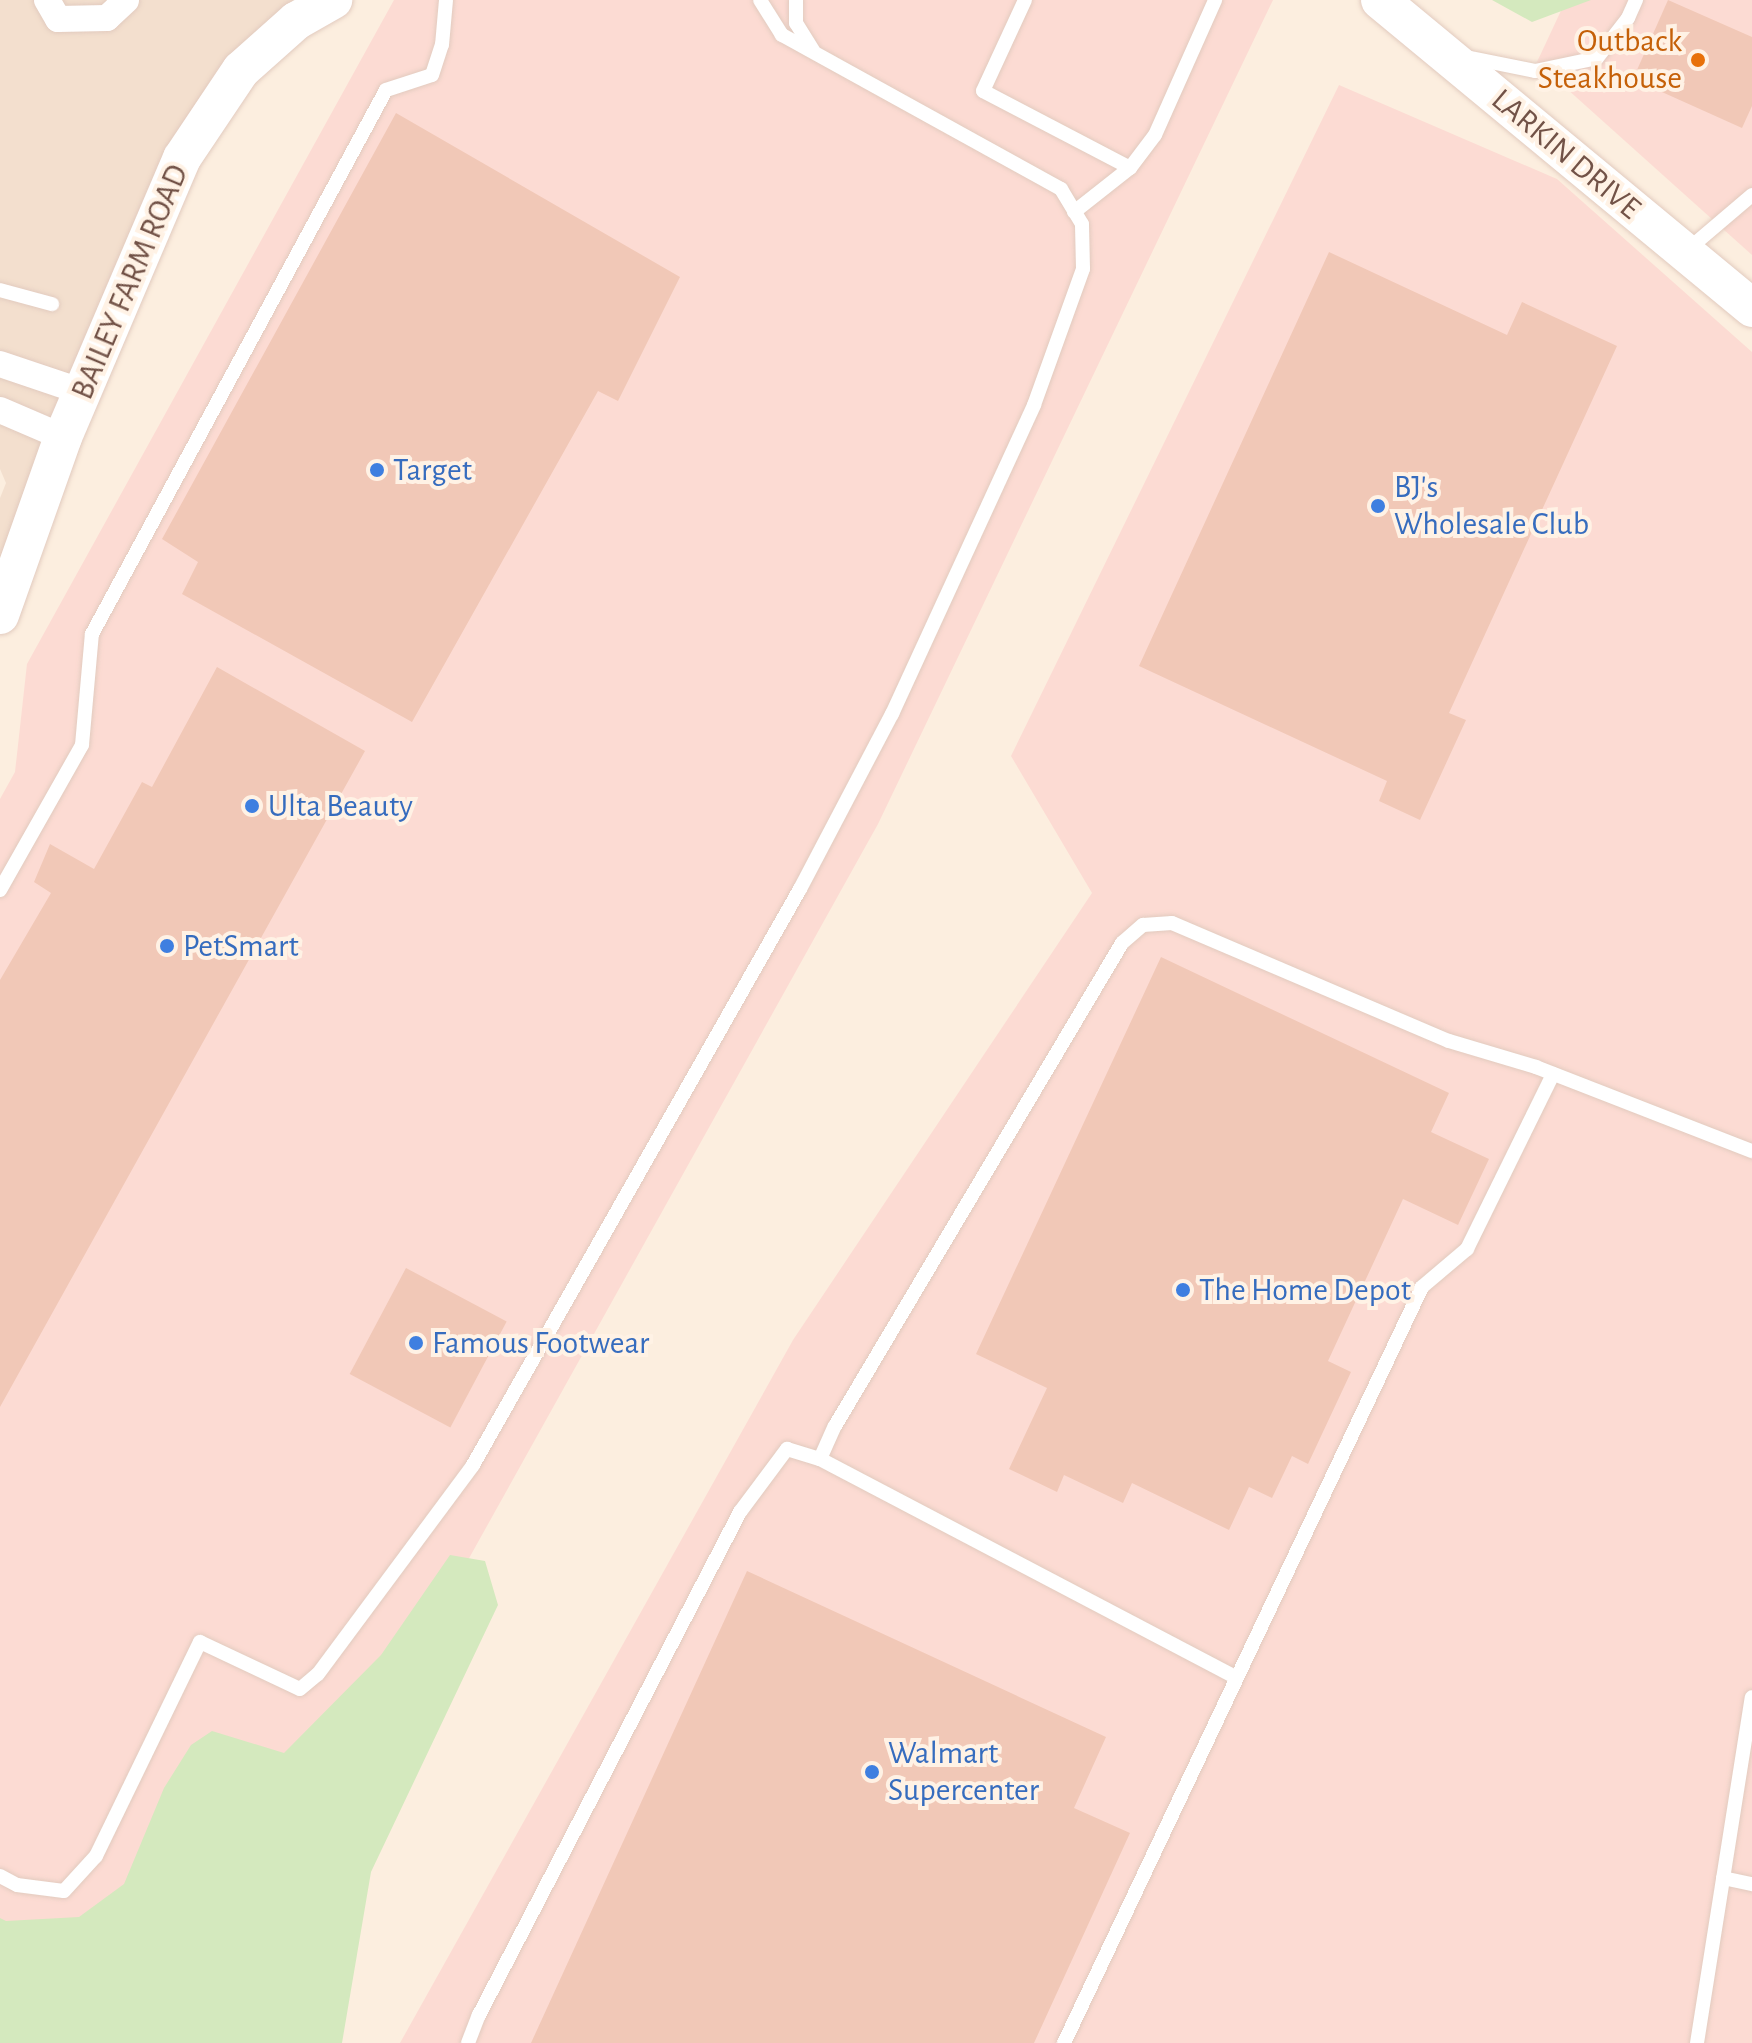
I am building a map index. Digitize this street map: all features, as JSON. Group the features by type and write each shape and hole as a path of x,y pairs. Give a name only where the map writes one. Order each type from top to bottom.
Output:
{"street":[{"path":"47,0 58,19 107,18 126,0"},
{"name":"BAILEY FARM ROAD","path":"0,615 63,437 182,158 241,70 296,21 333,0"},
{"name":"LARKIN DRIVE","path":"1380,0 1752,308"},
{"path":"0,364 83,392"},
{"path":"0,410 63,437"}],"lane":[{"path":"0,890 82,745 92,634 386,90 432,75 442,45 446,0"},
{"path":"0,1876 17,1885 64,1891 96,1856 163,1711 200,1642 300,1689 318,1674 473,1465 800,889 892,714 1034,405 1083,269 1082,224 1061,189 782,35 760,0"},
{"path":"796,0 796,23 816,54"},
{"path":"1025,0 983,91 1130,168"},
{"path":"1074,212 1130,168 1155,135 1215,0"},
{"path":"1444,53 1535,71 1597,58 1628,18 1636,0"},
{"path":"1685,253 1752,195"},
{"path":"0,290 52,304"},
{"path":"820,1459 843,1413 1122,943 1143,925 1172,923 1449,1041 1553,1074 1752,1151"},
{"path":"1064,2043 1422,1287 1467,1249 1553,1074"},
{"path":"468,2043 479,2015 740,1512 787,1449 820,1459 1236,1677"},
{"path":"1697,2043 1752,1697"},
{"path":"1723,1878 1752,1884"}],"shaded area":[{"path":"0,0 333,0 241,70 0,604 0,498 6,483 0,469"},
{"path":"394,0 1273,0 878,824 199,2043 0,1960 0,799 15,772 27,664"},
{"path":"1566,0 1752,0 1752,255 1537,62"},
{"path":"1339,85 1557,179 1752,352 1752,2043 400,2043 793,1340 1092,893 1011,756"}],"green space":[{"path":"1492,0 1591,0 1532,22"},
{"path":"450,1555 485,1561 498,1605 371,1872 342,2043 0,2043 0,1918 6,1921 79,1917 124,1884 164,1788 191,1745 212,1731 284,1753 381,1655"}],"building":[{"path":"1668,0 1752,37 1752,106 1742,128 1633,79"},
{"name":"Target","path":"396,113 680,277 618,401 598,391 412,722 182,594 198,562 162,539"},
{"name":"BJ's Wholesale Club","path":"1329,252 1507,335 1522,302 1617,346 1449,713 1466,720 1420,820 1379,801 1387,781 1139,666"},
{"path":"217,667 365,751 0,1407 0,980 51,893 34,882 50,844 94,869 142,782 152,787"},
{"name":"The Home Depot","path":"1161,957 1449,1093 1431,1132 1489,1159 1458,1225 1403,1199 1328,1361 1351,1372 1308,1464 1292,1456 1272,1498 1249,1487 1229,1530 1132,1483 1123,1503 1064,1475 1057,1492 1009,1469 1047,1388 976,1354"},
{"path":"406,1268 507,1322 450,1427 350,1374"},
{"name":"Walmart Supercenter","path":"747,1571 1106,1737 1074,1808 1130,1833 1034,2043 531,2043"}],"place":[{"name":"Outback Steakhouse","path":"1698,60"},
{"name":"Target","path":"377,470"},
{"name":"BJ's Wholesale Club","path":"1378,506"},
{"name":"Ulta Beauty","path":"252,806"},
{"name":"PetSmart","path":"167,946"},
{"name":"The Home Depot","path":"1183,1290"},
{"name":"Famous Footwear","path":"416,1343"},
{"name":"Walmart Supercenter","path":"872,1772"}]}
